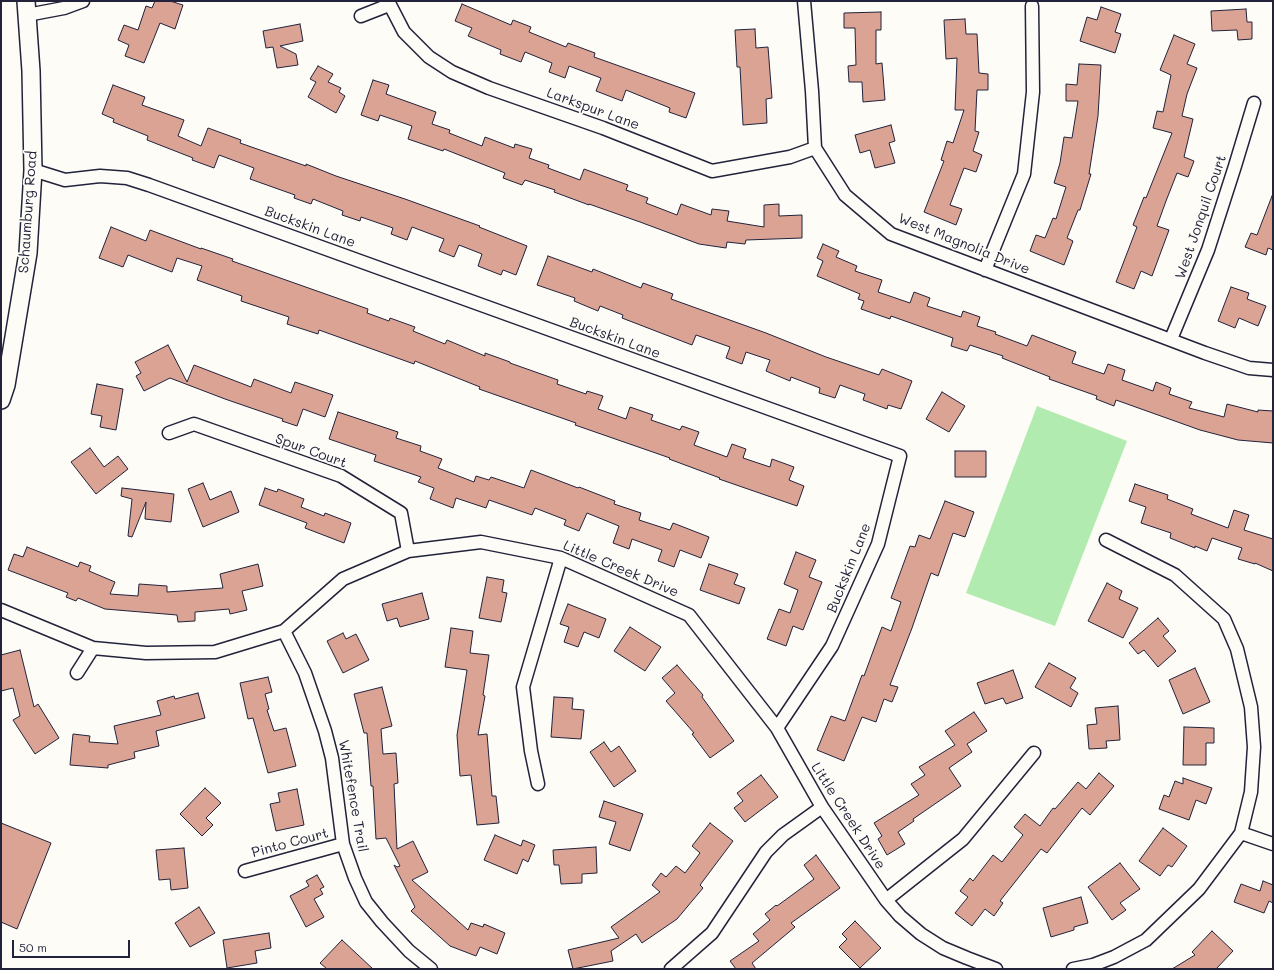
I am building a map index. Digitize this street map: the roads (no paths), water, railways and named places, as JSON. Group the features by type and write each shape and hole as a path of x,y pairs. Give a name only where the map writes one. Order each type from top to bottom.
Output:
{"main road":[{"name":"Schaumburg Road","path":"1,400 6,385 28,253 33,170 31,71 26,8"}],"street":[{"path":"26,8 64,8 83,1"},
{"name":"West Magnolia Drive","path":"804,1 812,91 815,148 844,195 891,234 1172,339 1205,353 1249,368 1273,370"},
{"name":"Larkspur Lane","path":"361,16 389,3 404,32 429,57 452,72 489,88 603,128 712,171 790,157 815,148"},
{"path":"985,270 1024,174 1033,92 1032,6"},
{"name":"West Jonquil Court","path":"1172,339 1208,250 1236,166 1254,103"},
{"name":"Buckskin Lane","path":"33,170 65,180 100,176 128,178 900,456 878,544 832,646 777,728"},
{"name":"Spur Court","path":"169,433 194,424 341,476 401,513 408,551"},
{"path":"1073,969 1093,965 1114,957 1146,940 1200,889 1241,833 1251,792 1254,747 1252,707 1237,649 1224,619 1175,575 1106,540"},
{"name":"Little Creek Drive","path":"1,610 93,648 146,653 215,652 284,631 343,579 408,551 481,542 561,558 689,615 777,728 822,808 886,900 910,925 943,948 996,969"},
{"path":"538,784 530,751 523,687 561,558"},
{"name":"Whitefence Trail","path":"284,631 305,673 326,731 332,758 344,844 355,878 366,902 382,922 409,951 432,969"},
{"path":"77,673 93,648"},
{"path":"886,900 963,838 1034,753"},
{"path":"671,969 712,933 766,852 783,835 822,808"},
{"path":"1241,833 1273,844"},
{"name":"Pinto Court","path":"245,871 344,844"}]}
